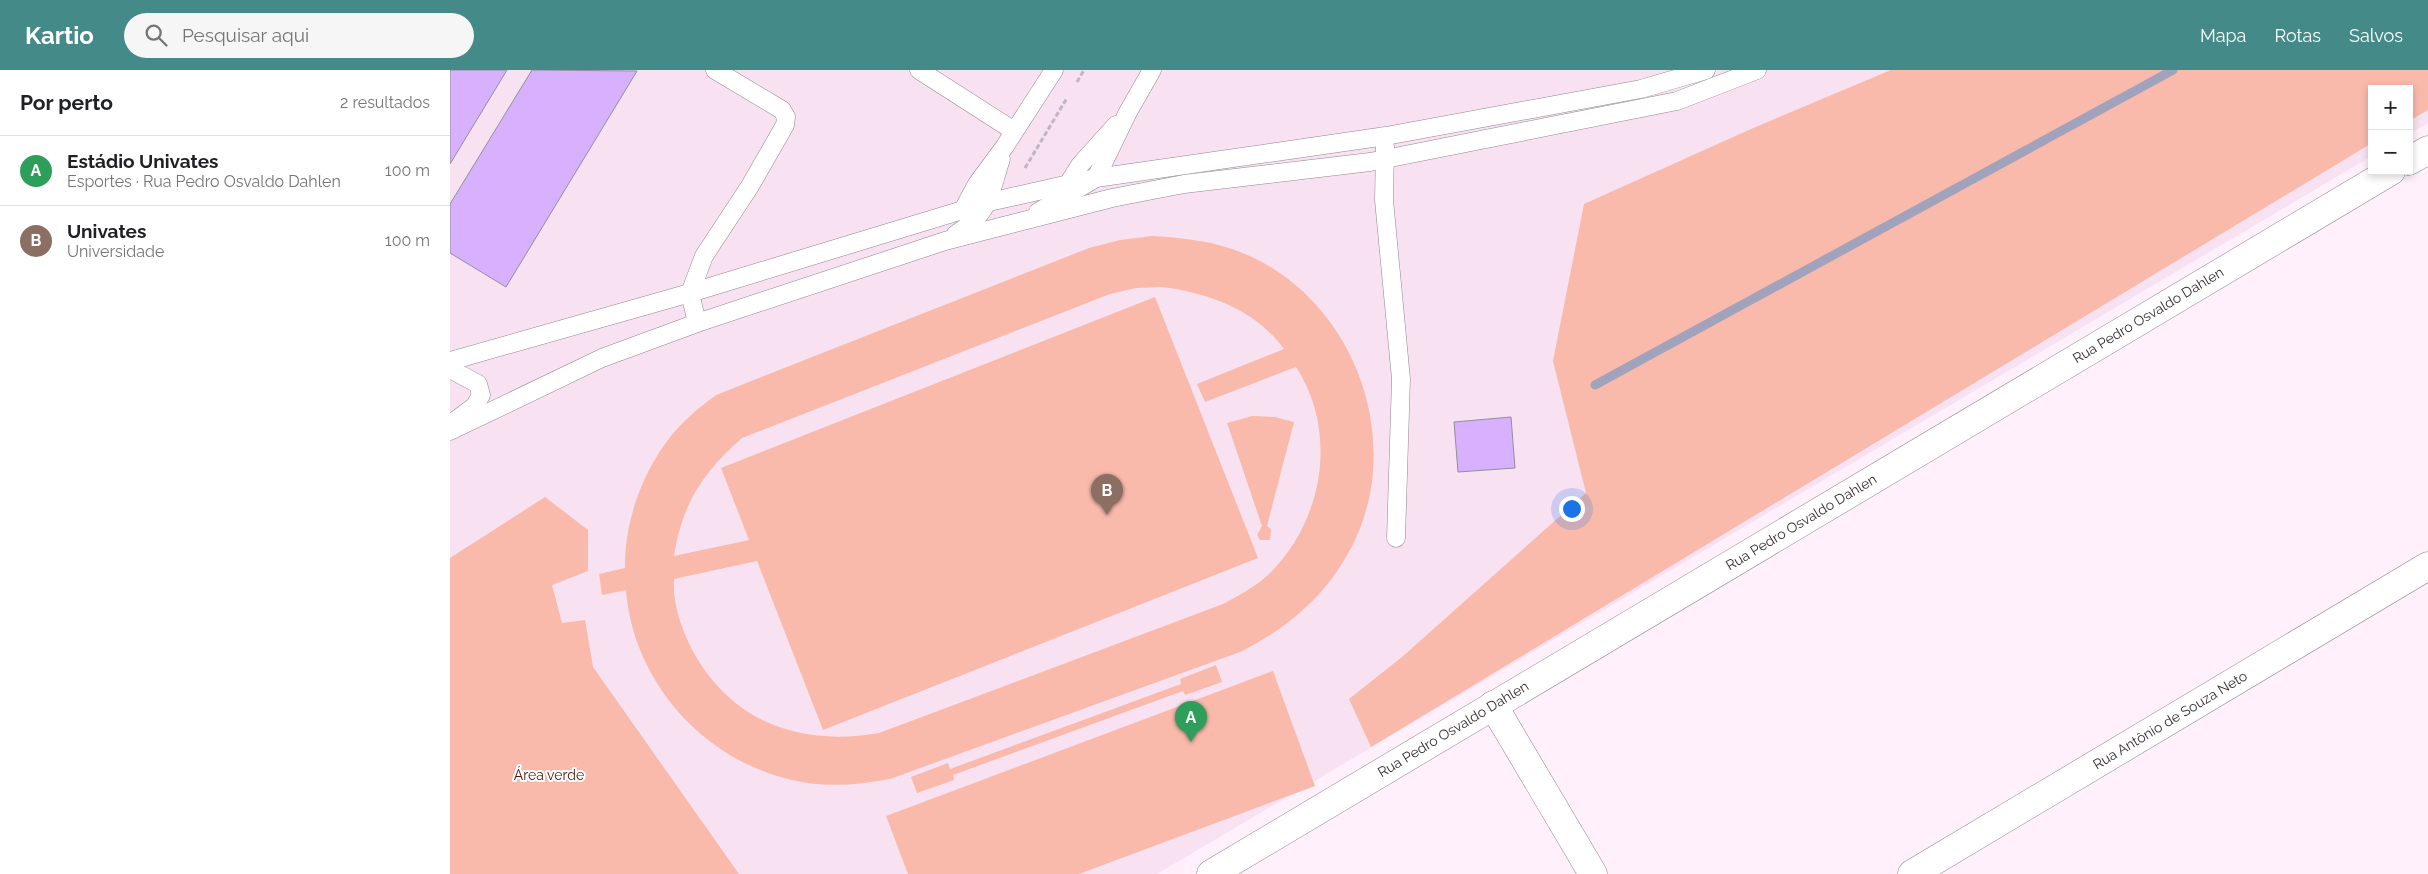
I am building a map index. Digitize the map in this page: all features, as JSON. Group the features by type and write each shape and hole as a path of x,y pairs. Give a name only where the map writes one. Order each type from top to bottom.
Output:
{"street":[{"name":"Rua Pedro Osvaldo Dahlen","path":"1211,874 2384,175"},
{"name":"Rua Antônio de Souza Neto","path":"1912,874 2428,566"},
{"path":"1493,705 1593,874"}],"lane":[{"path":"697,323 690,293 704,256 750,186 785,126 786,117 782,110 715,70"},
{"path":"918,70 1014,131"},
{"path":"964,208 977,184 1005,146 1054,70"},
{"path":"1021,223 1096,178 1128,112 1152,70"},
{"path":"450,362 690,293 964,208 989,202 1096,178 1386,136 1641,89 1706,70"},
{"path":"450,431 602,358 697,323 944,241 1021,223 1112,198 1184,184 1384,158 1677,101 1757,70"},
{"path":"1068,184 1080,165 1128,112"},
{"path":"1386,136 1384,200 1402,379 1396,538"},
{"path":"944,241 975,220 989,202 1005,146"},
{"path":"450,369 478,384 481,396 475,406 450,425"}],"path":[{"path":"1074,86 1084,70"},
{"path":"994,181 1020,176 1070,94"}],"shaded area":[{"path":"450,70 2428,70 2428,123 2413,132 2413,85 2368,85 2368,158 1157,874 450,874"}],"green space":[{"path":"1891,70 2428,70 2428,110 2413,119 2413,85 2368,85 2368,145 1371,747 1349,699 1402,657 1586,493 1553,361 1584,204 1751,129"},
{"path":"1152,236 1176,238 1211,243 1245,254 1283,275 1316,304 1342,339 1360,378 1371,421 1374,464 1367,507 1351,548 1318,596 1290,621 1258,643 1240,652 890,779 841,785 792,780 760,770 730,755 702,735 678,712 658,685 642,655 631,623 626,590 602,595 599,574 625,568 629,527 634,506 651,467 662,448 675,432 692,414 716,395 1089,248 1120,240","holes":["1162,287 1213,299 1245,313 1259,323 1284,349 1197,384 1205,402 1296,367 1309,393 1318,420 1321,448 1319,476 1312,503 1302,529 1287,554 1268,575 1246,591 1223,604 879,733 824,736 798,732 774,725 751,714 730,699 712,679 695,655 686,638 677,609 674,579 757,561 823,730 1258,558 1155,297 721,468 749,540 674,556 683,520 696,490 716,463 742,438 1110,294 1136,288"]},
{"path":"1252,416 1275,417 1294,422 1267,526 1271,529 1270,540 1260,540 1257,535 1262,526 1227,423"},
{"name":"Área verde","path":"545,497 588,530 588,571 552,585 562,623 585,620 593,667 739,874 450,874 450,558"},
{"path":"1216,665 1222,682 1185,695 1183,691 953,775 954,780 917,793 911,777 948,763 950,769 1181,684 1180,679"},
{"path":"1273,671 1315,786 1079,874 908,874 886,816"}],"building":[{"path":"450,70 507,70 450,164"},
{"path":"532,70 637,71 506,287 450,253 450,204"},
{"path":"1511,417 1515,468 1458,472 1454,422"}],"waterway":[{"path":"1595,385 2173,70"}],"place":[{"name":"Univates","path":"1107,515"},
{"name":"Estádio Univates","path":"1191,742"}]}
